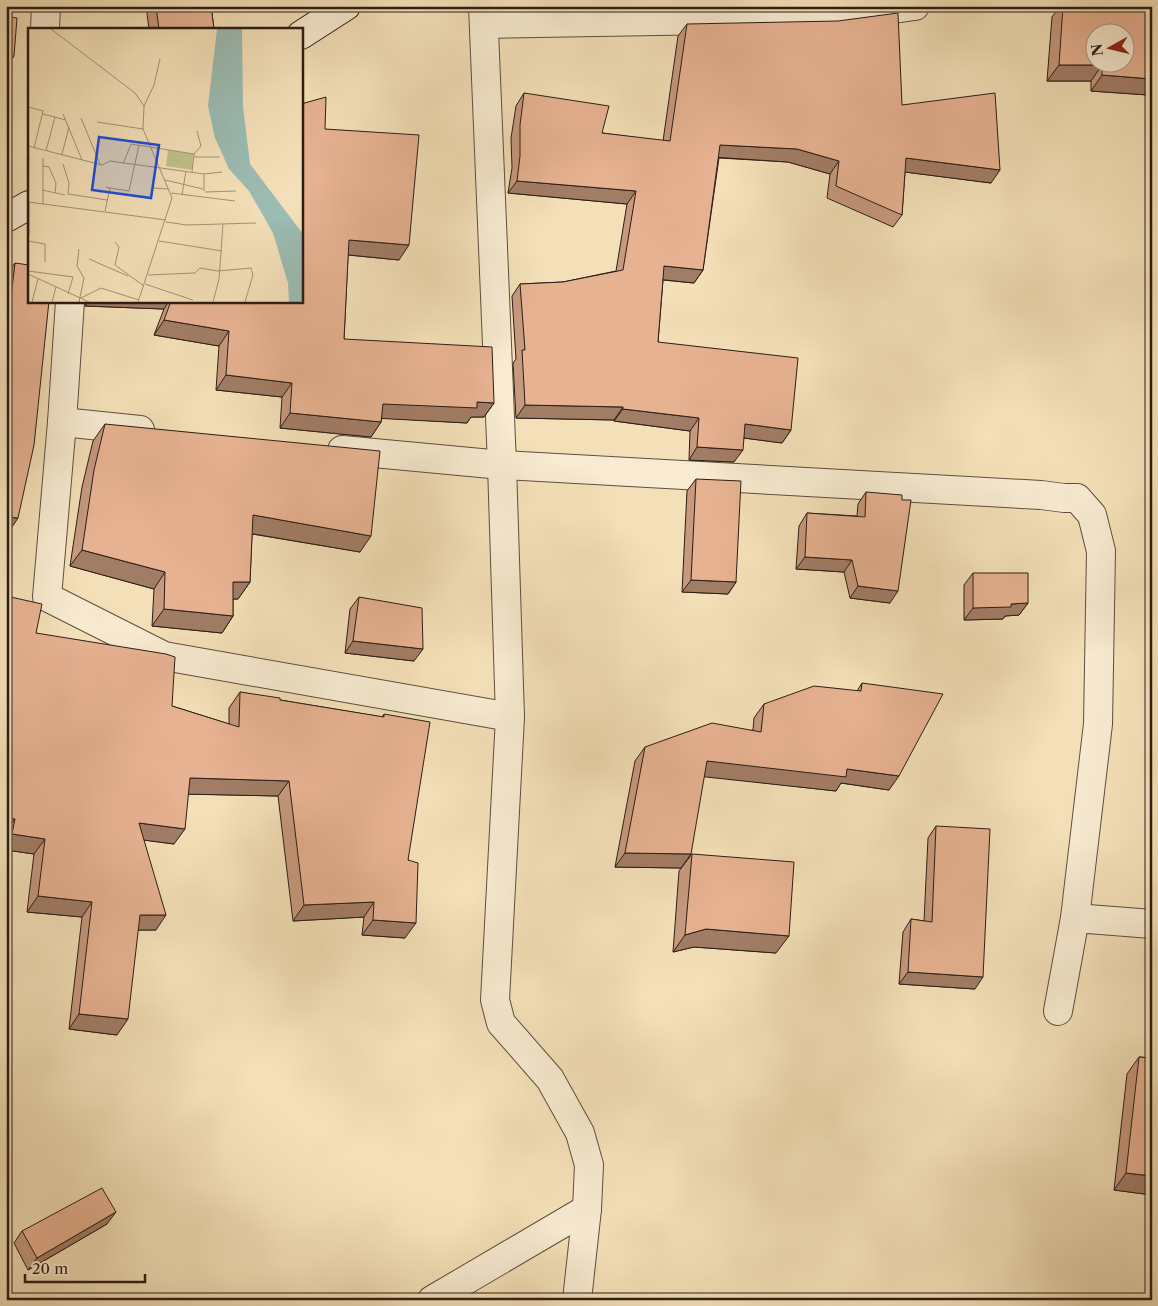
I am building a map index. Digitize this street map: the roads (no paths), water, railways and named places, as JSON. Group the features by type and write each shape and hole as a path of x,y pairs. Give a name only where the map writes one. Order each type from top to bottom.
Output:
{"street":[{"path":"46,6 46,28"},
{"path":"302,34 346,6"},
{"path":"577,1300 587,1209 589,1165 580,1133 550,1079 501,1024 495,1000 510,717 484,15 829,18 915,6"},
{"path":"6,218 28,207"},
{"path":"70,302 47,597 164,656 510,717"},
{"path":"62,422 160,432"},
{"path":"316,447 502,465 1077,498 1092,514 1101,551 1098,724 1075,918 1058,1011"},
{"path":"1075,918 1152,924"},
{"path":"432,1300 587,1209"}]}
